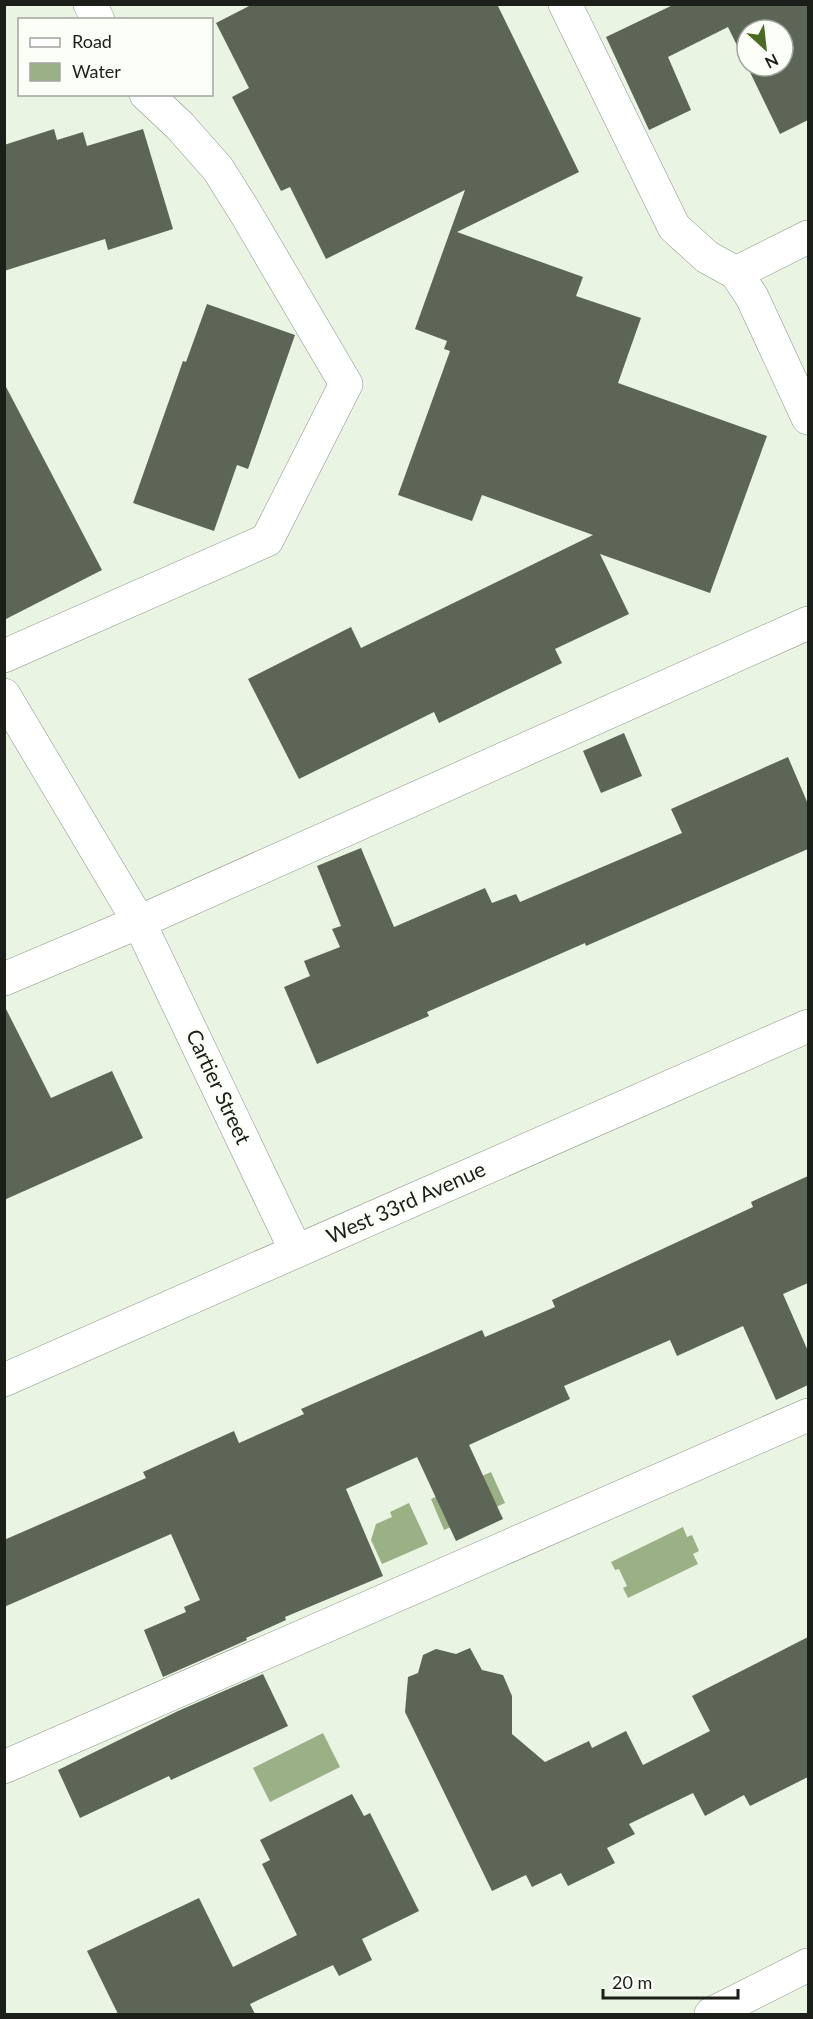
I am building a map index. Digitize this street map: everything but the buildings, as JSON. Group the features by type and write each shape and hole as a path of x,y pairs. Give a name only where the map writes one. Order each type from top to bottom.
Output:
{"street":[{"path":"90,4 97,18"},
{"path":"565,4 674,227 707,257 736,273 752,297 808,418"},
{"path":"4,656 267,540 346,384 218,169 180,126 148,96"},
{"path":"736,273 808,237"},
{"path":"4,979 140,922 808,623"},
{"name":"Cartier Street","path":"4,694 140,922 296,1251"},
{"name":"West 33rd Avenue","path":"4,1380 808,1026"},
{"path":"4,1767 808,1415"},
{"path":"711,2014 808,1965"}],"water":[{"path":"491,1472 505,1503 444,1530 431,1499"},
{"path":"409,1503 428,1544 382,1564 371,1540 376,1524 392,1517 390,1512"},
{"path":"683,1527 687,1537 692,1535 699,1551 693,1554 698,1564 628,1598 623,1588 627,1586 619,1569 615,1570 611,1562"},
{"path":"323,1733 340,1767 270,1802 253,1768"}]}
